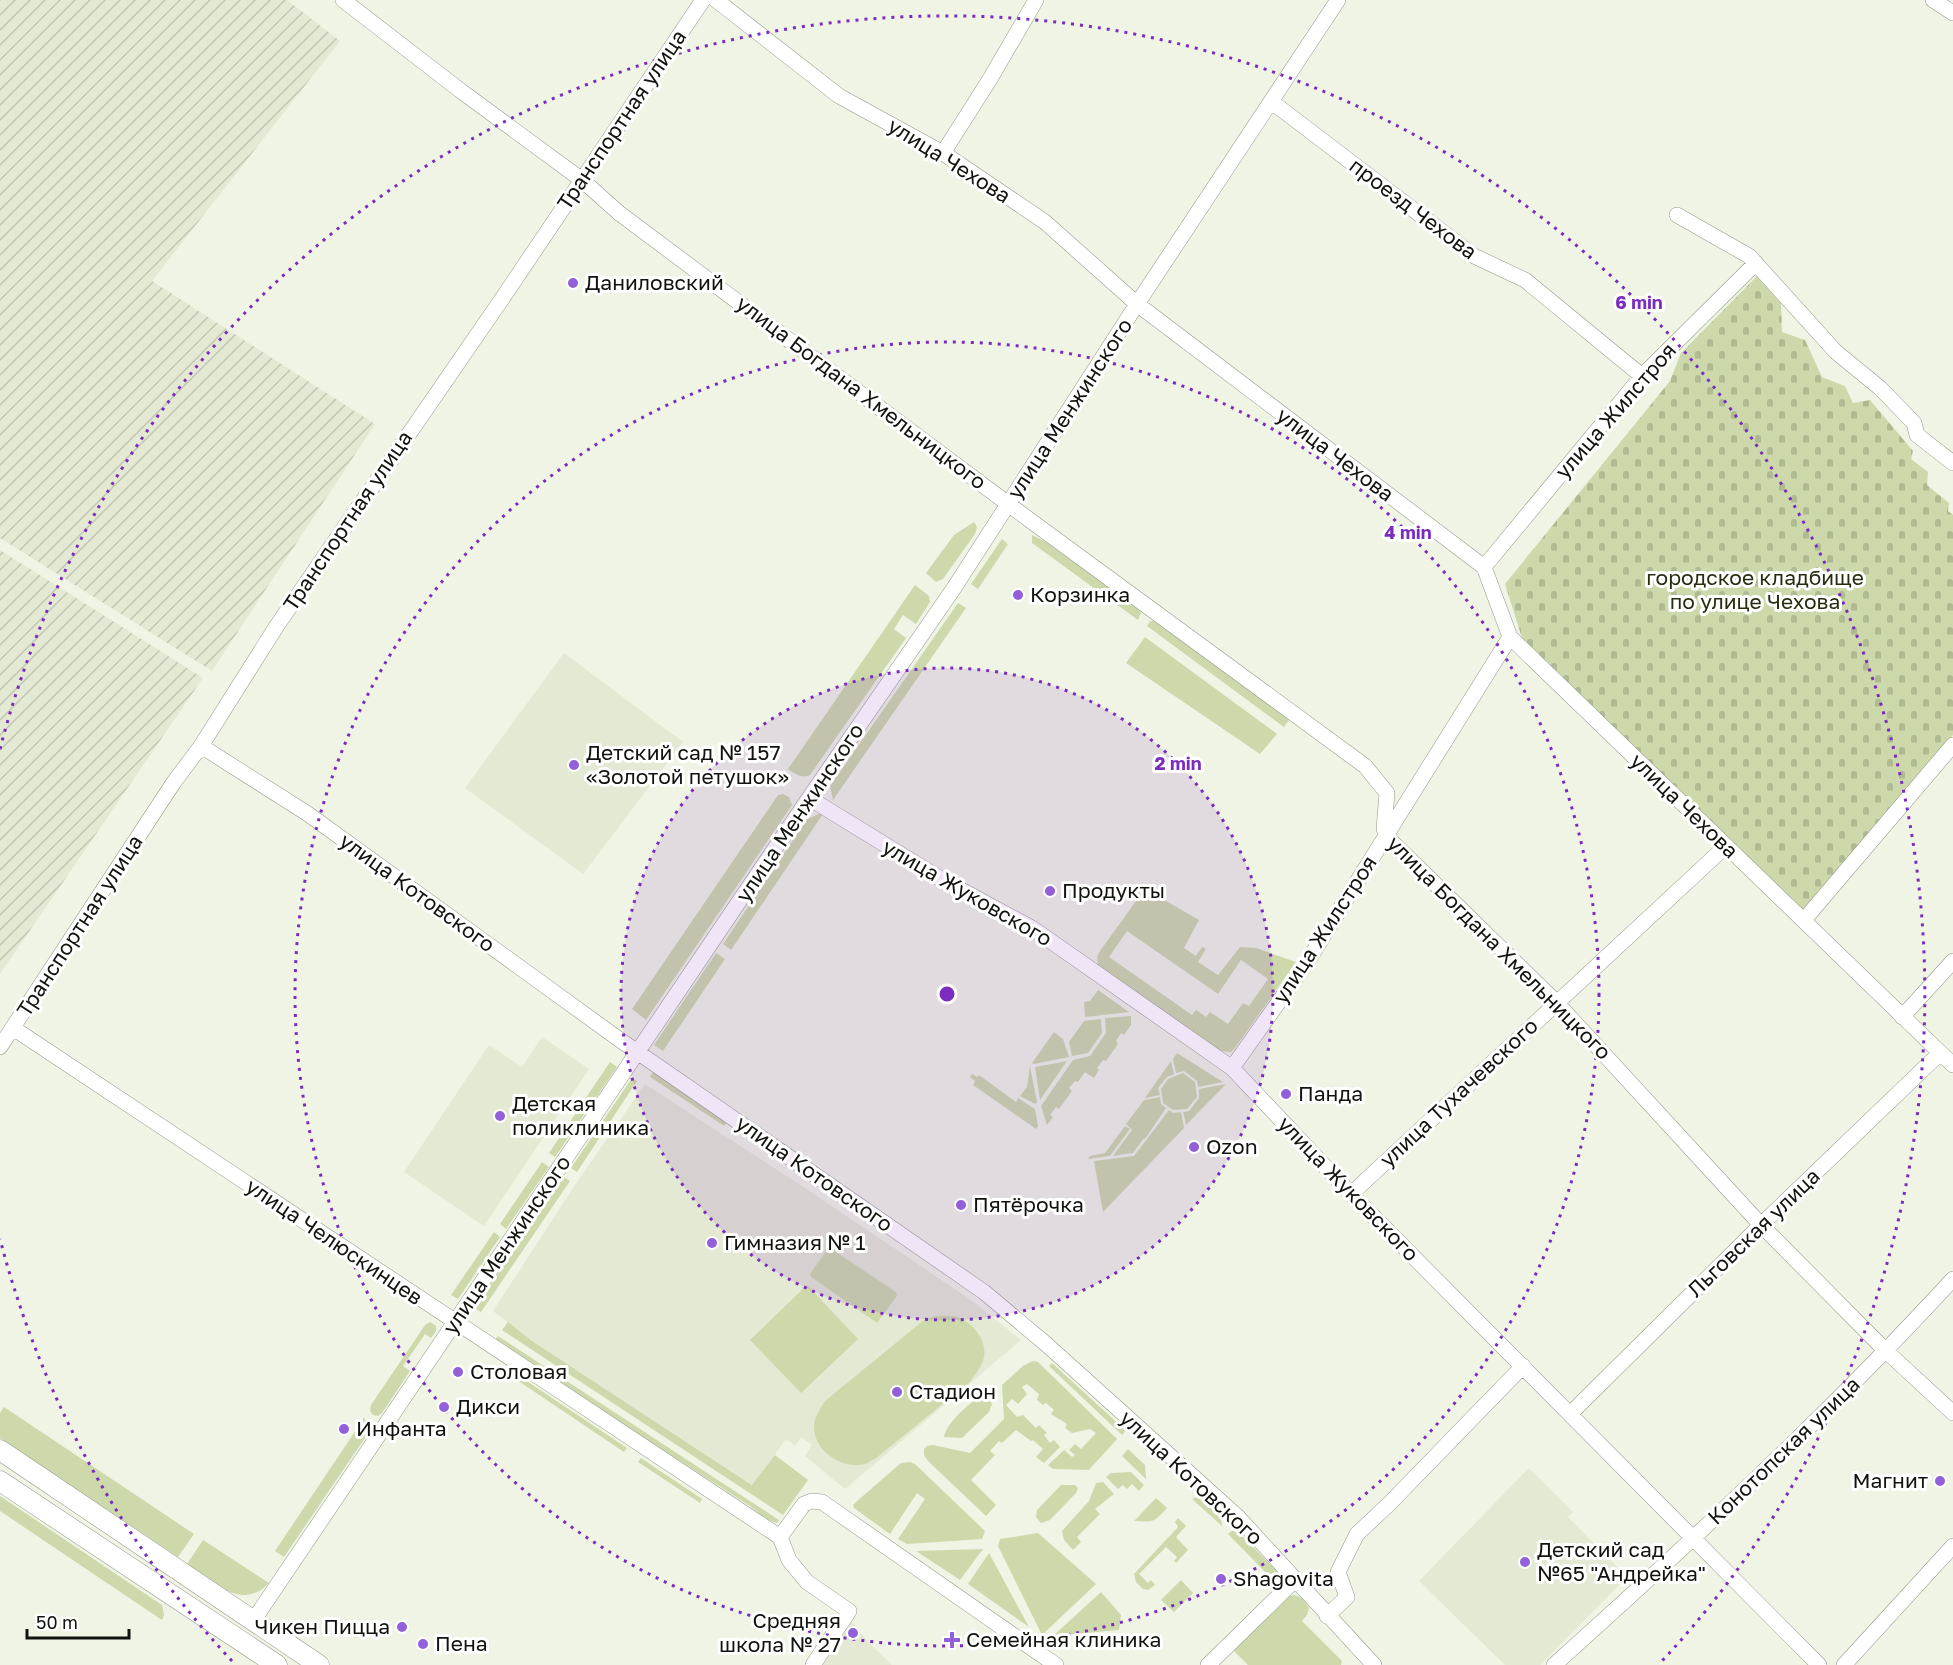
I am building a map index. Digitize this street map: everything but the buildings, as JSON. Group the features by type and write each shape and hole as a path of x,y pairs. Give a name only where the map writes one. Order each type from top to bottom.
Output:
{"main road":[{"path":"0,1450 319,1665"},
{"path":"0,1481 277,1665"},
{"path":"240,1641 254,1621"}],"street":[{"name":"улица Богдана Хмельницкого","path":"343,0 582,180 619,213 1365,766 1387,793 1384,830 1387,837 1556,1002 1761,1225 1886,1352 1953,1413"},
{"name":"Транспортная улица","path":"0,1047 174,782 201,746 282,617 703,0"},
{"name":"улица Чехова","path":"716,0 838,96 943,153 1045,222 1137,304 1484,567 1510,638 1953,1065"},
{"path":"943,153 1036,0"},
{"name":"улица Менжинского","path":"254,1621 809,798 950,594 1137,304 1338,0"},
{"path":"1934,0 1953,13"},
{"name":"проезд Чехова","path":"1272,102 1474,256 1525,280 1642,376"},
{"path":"1677,215 1749,255 1836,352 1880,388 1914,423 1917,435 1953,463"},
{"name":"улица Жилстроя","path":"1484,567 1642,376 1756,263"},
{"name":"улица Жилстроя","path":"1232,1068 1309,959 1510,638"},
{"path":"1804,920 1953,745"},
{"name":"улица Котовского","path":"201,746 308,814 638,1052 984,1292 1230,1510 1374,1665"},
{"name":"улица Жуковского","path":"809,798 941,879 1032,928 1232,1068 1351,1194 1819,1665"},
{"name":"улица Тухачевского","path":"1351,1194 1726,846"},
{"path":"1902,1017 1953,961"},
{"name":"улица Челюскинцев","path":"13,1028 780,1537"},
{"name":"Льговская улица","path":"1570,1414 1761,1225 1940,1053"},
{"name":"Конотопская улица","path":"1554,1665 1694,1539 1886,1352 1953,1279"},
{"path":"1327,1616 1347,1597 1338,1572 1357,1534 1523,1366"},
{"path":"813,1665 849,1611 807,1582 789,1560 780,1537 804,1504 812,1501 822,1502 1056,1665"},
{"path":"1844,1665 1953,1546"},
{"path":"1208,1665 1295,1580"}],"shaded area":[{"path":"0,0 287,0 340,41 152,281 375,424 212,671 0,538"},
{"path":"0,550 203,678 0,974"},
{"name":"Детский сад № 157 «Золотой петушок»","path":"564,653 683,742 583,874 465,788"},
{"path":"542,1037 589,1069 484,1226 404,1172 489,1045 522,1067"},
{"name":"Гимназия № 1","path":"645,1084 971,1300 1021,1340 845,1489 805,1456 812,1445 801,1437 795,1446 786,1439 753,1485 532,1341 493,1311 575,1185"},
{"name":"Детский сад №65 \"Андрейка\"","path":"1529,1468 1573,1512 1568,1517 1627,1577 1540,1665 1505,1665 1419,1581"},
{"name":"Средняя школа № 27","path":"852,1622 871,1645 892,1665 823,1665"}],"green space":[{"name":"городское кладбище по улице Чехова","path":"1758,275 1781,303 1782,332 1805,340 1822,377 1845,386 1853,403 1870,400 1913,451 1911,459 1928,472 1927,485 1949,503 1948,511 1953,515 1953,735 1803,914 1522,638 1505,584 1670,381 1681,353"},
{"path":"974,522 977,527 975,534 943,579 936,582 926,573 954,535"},
{"path":"1032,535 1046,542 1139,609 1141,613 1138,620 1032,543"},
{"path":"1002,539 1008,544 978,589 971,584"},
{"path":"915,585 929,596 930,602 916,624 903,615 894,629 906,638 810,775 801,776 793,773 788,769"},
{"path":"958,603 966,608 833,800 830,786"},
{"path":"1150,621 1156,621 1291,717 1284,727 1147,626"},
{"path":"1145,637 1277,734 1260,754 1126,663"},
{"path":"783,794 789,797 792,805 646,1020 632,1009 778,795"},
{"path":"823,814 731,950 723,944 807,819"},
{"path":"1149,891 1199,920 1184,948 1196,956 1202,947 1206,949 1198,962 1218,975 1240,947 1256,948 1296,962 1231,1052 1221,1051 1098,965 1097,957 1100,951 1141,894","holes":["1127,931 1218,994 1241,960 1268,979 1249,1006 1243,1003 1228,1024 1210,1012 1206,1017 1196,1010 1192,1015 1109,957"]},
{"path":"716,953 725,959 663,1051 654,1045"},
{"path":"1098,990 1129,1012 1085,1017 1084,1002 1090,1001"},
{"path":"1131,1016 1131,1025 1124,1035 1121,1033 1116,1041 1118,1044 1106,1061 1103,1060 1097,1068 1099,1070 1094,1078 1085,1072 1078,1082 1075,1081 1069,1088 1072,1091 1059,1109 1056,1107 1050,1115 1053,1117 1047,1125 1041,1106 1073,1060 1090,1056 1106,1033 1105,1018"},
{"path":"1101,1019 1102,1033 1088,1053 1072,1056 1069,1042 1084,1021"},
{"path":"1054,1032 1063,1039 1069,1057 1032,1063"},
{"path":"1177,1053 1223,1082 1198,1087 1197,1081 1184,1071 1176,1073 1173,1059"},
{"path":"1067,1061 1040,1100 1035,1067"},
{"path":"1171,1061 1174,1074 1167,1077 1158,1088 1160,1095 1145,1098"},
{"path":"610,1062 617,1067 555,1157 549,1153"},
{"path":"1030,1066 1037,1102 1035,1104 1020,1096 1027,1087"},
{"path":"653,1072 727,1122 724,1126 650,1077"},
{"path":"1183,1073 1195,1082 1197,1097 1187,1109 1173,1110 1163,1103 1161,1089 1168,1079"},
{"path":"972,1074 977,1077 979,1075 1016,1102 1018,1098 1035,1109 1038,1126 1036,1129 973,1085 975,1081 970,1077"},
{"path":"632,1078 637,1081 577,1172 571,1168"},
{"path":"1226,1084 1186,1125 1183,1112 1189,1111 1199,1098 1199,1089"},
{"path":"1160,1097 1161,1104 1166,1108 1145,1139 1133,1153 1113,1156 1132,1130 1126,1124 1144,1100"},
{"path":"1169,1110 1173,1113 1181,1112 1184,1128 1103,1212 1094,1161 1134,1156"},
{"path":"1125,1126 1130,1129 1110,1156 1088,1159 1090,1156 1105,1153"},
{"path":"542,1162 549,1167 506,1229 500,1224"},
{"path":"564,1177 570,1181 481,1312 475,1308"},
{"path":"494,1232 500,1237 458,1299 451,1295"},
{"path":"830,1248 896,1292 897,1296 877,1323 811,1277 810,1274"},
{"path":"807,1285 858,1339 801,1393 750,1340"},
{"name":"Стадион","path":"936,1316 960,1318 975,1329 981,1339 984,1357 970,1382 870,1462 851,1465 829,1455 818,1442 814,1427 816,1416 825,1401 924,1320"},
{"path":"430,1322 436,1326 436,1331 431,1338 425,1334 403,1366 410,1371 382,1413 378,1416 373,1415 370,1411 371,1405 425,1325"},
{"path":"508,1322 532,1341 752,1485 775,1455 808,1480 783,1515 502,1330"},
{"path":"498,1336 779,1520 777,1523 768,1520 750,1506 494,1341"},
{"path":"1033,1361 1038,1362 1117,1439 1089,1470 1053,1469 1048,1465 1064,1450 1072,1457 1075,1455 1069,1450 1075,1444 1081,1449 1096,1433 1090,1429 1072,1433 1065,1428 1067,1424 1051,1414 1054,1410 1046,1403 1043,1405 1037,1400 1039,1394 1027,1384 1022,1387 1027,1394 1018,1404 1012,1399 1006,1405 1017,1417 1023,1415 1036,1428 1039,1425 1047,1433 1044,1435 1050,1443 1054,1440 1060,1447 1044,1463 1036,1457 1043,1449 1016,1430 1002,1443 999,1441 990,1451 995,1455 971,1480 996,1505 986,1516 928,1461 924,1455 924,1449 933,1445 970,1453 1004,1419 1002,1385 1023,1366"},
{"path":"1052,1363 1125,1432 1122,1435 1049,1366"},
{"path":"513,1372 627,1448 624,1452 511,1376"},
{"path":"981,1397 992,1404 989,1412 962,1438 944,1437 949,1426 959,1414"},
{"path":"4,1407 194,1534 178,1557 0,1438 0,1413"},
{"path":"364,1418 370,1425 369,1432 284,1557 275,1551"},
{"path":"1128,1449 1145,1465 1146,1479 1122,1456"},
{"path":"641,1458 702,1499 700,1503 638,1462"},
{"path":"901,1463 915,1464 985,1531 982,1539 907,1544 898,1539 925,1499 917,1493 890,1534 854,1508 853,1505 856,1502"},
{"path":"1131,1472 1144,1485 1139,1491 1132,1484 1127,1489 1123,1485 1118,1489 1106,1477 1111,1473"},
{"path":"1103,1482 1114,1494 1095,1509 1100,1514 1077,1537 1081,1542 1073,1550 1064,1540 1062,1531 1089,1501 1096,1483"},
{"path":"1061,1485 1075,1485 1078,1488 1050,1520 1041,1523 1036,1517 1037,1510"},
{"path":"0,1496 162,1605 164,1615 162,1620 0,1511"},
{"path":"1196,1497 1202,1499 1221,1518 1222,1526 1192,1499"},
{"path":"1156,1498 1167,1508 1163,1513 1153,1520 1134,1521"},
{"path":"1178,1518 1186,1526 1176,1537 1188,1550 1176,1563 1174,1561 1177,1557 1166,1547 1139,1574 1148,1583 1151,1580 1155,1585 1148,1590 1143,1589 1136,1582 1134,1574 1178,1527 1175,1522"},
{"path":"1233,1530 1238,1532 1277,1571 1278,1575 1274,1581 1228,1534"},
{"path":"1038,1533 1096,1584 1042,1635 998,1546 1000,1539"},
{"path":"203,1540 269,1583 259,1591 248,1595 227,1591 217,1585 187,1564"},
{"path":"983,1549 960,1580 916,1551"},
{"path":"989,1553 1029,1627 968,1584"},
{"path":"1181,1580 1193,1593 1174,1612 1161,1600"},
{"path":"1101,1592 1121,1615 1119,1630 1053,1636"},
{"path":"1295,1595 1303,1599 1309,1608 1302,1621 1342,1661 1341,1665 1248,1665 1233,1650 1289,1596"}],"place":[{"name":"Даниловский","path":"573,283"},
{"name":"Корзинка","path":"1018,595"},
{"name":"Детский сад № 157 «Золотой петушок»","path":"574,765"},
{"name":"Продукты","path":"1050,891"},
{"name":"Панда","path":"1286,1094"},
{"name":"Детская поликлиника","path":"500,1116"},
{"name":"Ozon","path":"1194,1147"},
{"name":"Пятёрочка","path":"961,1205"},
{"name":"Гимназия № 1","path":"712,1243"},
{"name":"Столовая","path":"458,1372"},
{"name":"Стадион","path":"897,1392"},
{"name":"Дикси","path":"444,1407"},
{"name":"Инфанта","path":"344,1429"},
{"name":"Магнит","path":"1940,1481"},
{"name":"Детский сад №65 \"Андрейка\"","path":"1525,1562"},
{"name":"Shagovita","path":"1221,1579"},
{"name":"Чикен Пицца","path":"402,1627"},
{"name":"Средняя школа № 27","path":"853,1633"},
{"name":"Семейная клиника","path":"952,1640"},
{"name":"Пена","path":"423,1644"}]}
